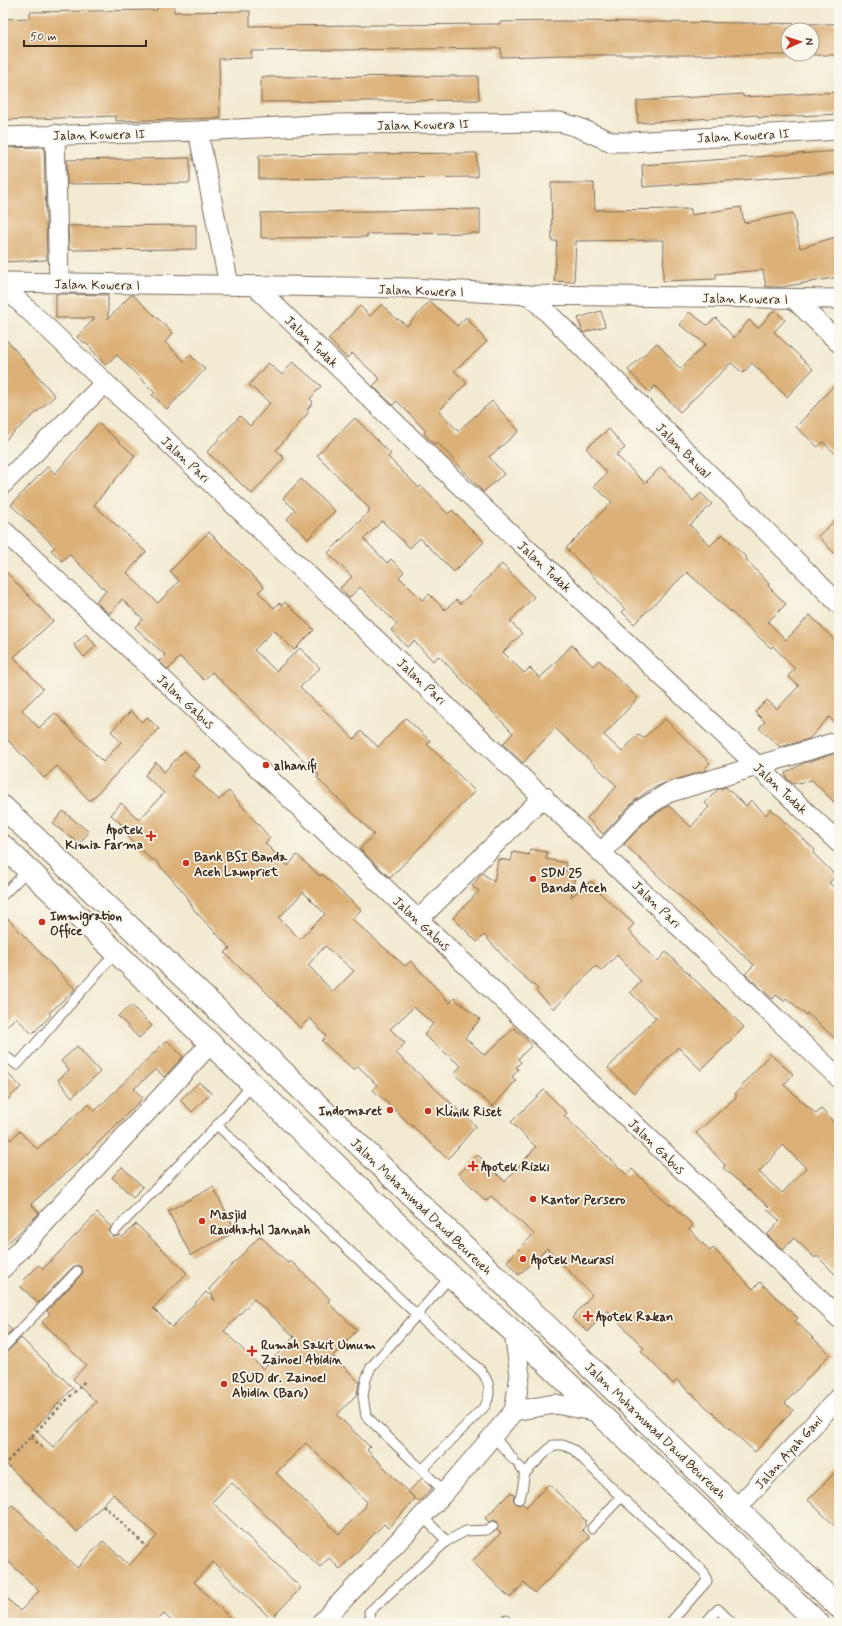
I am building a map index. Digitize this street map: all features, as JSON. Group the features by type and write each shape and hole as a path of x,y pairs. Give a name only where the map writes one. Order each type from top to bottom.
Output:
{"highway":[{"name":"Jalan Mohammad Daud Beureueh","path":"3,807 839,1606"},
{"name":"Jalan Mohammad Daud Beureueh","path":"3,846 116,952 451,1276 598,1412 818,1623"},
{"path":"430,1255 449,1232"},
{"path":"782,1588 799,1568"}],"street":[{"name":"Jalan Kowera II","path":"3,137 56,134 198,132 337,124 560,122 577,127 612,142 839,130"},
{"path":"198,132 229,285"},
{"path":"56,134 59,283"},
{"name":"Jalan Kowera I","path":"3,282 411,288 530,295 839,299"},
{"name":"Jalan Pari","path":"3,286 544,796 839,1078"},
{"name":"Jalan Todak","path":"255,286 456,482 839,843"},
{"name":"Jalan Bawal","path":"530,295 839,604"},
{"path":"794,299 839,343"},
{"path":"3,484 105,383"},
{"name":"Jalan Gabus","path":"3,530 839,1318"},
{"path":"602,852 642,809 661,796 839,741"},
{"path":"418,920 544,796"},
{"path":"3,1268 210,1044"},
{"path":"321,1623 445,1492 514,1411 520,1375 514,1333"},
{"name":"Jalan Ayah Gani","path":"737,1508 839,1398"},
{"path":"514,1411 555,1404 598,1412"}],"lane":[{"path":"3,895 28,870"},
{"path":"3,1054 17,1065 116,952"},
{"path":"115,1231 217,1125 253,1084"},
{"path":"217,1125 417,1315 481,1371 488,1382 490,1392 485,1406 423,1469"},
{"path":"3,1348 77,1271"},
{"path":"445,1492 423,1469 366,1416 363,1405 366,1379 371,1367 451,1276"},
{"path":"493,1436 519,1466 522,1496 518,1500"},
{"path":"519,1466 552,1445 563,1445 574,1450 621,1497 704,1572 707,1581 670,1623"},
{"path":"592,1528 621,1497"},
{"path":"422,1516 447,1541"},
{"path":"371,1623 369,1612 447,1541 466,1531 487,1530 493,1526"},
{"path":"705,1623 718,1609 732,1623"}],"path":[{"path":"3,1466 85,1381"},
{"path":"31,1437 43,1448"},
{"path":"103,1505 147,1547"}],"building":[{"path":"157,5 174,5 174,12 250,11 250,26 500,24 500,22 560,21 780,23 780,55 565,55 501,57 501,48 251,51 251,58 219,59 220,118 116,121 116,116 3,120 3,19 30,18 30,12 157,10"},
{"path":"820,24 839,24 839,55 820,55"},
{"path":"478,76 479,100 261,102 261,77"},
{"path":"839,92 839,114 758,118 758,115 638,123 637,101 743,94 743,97"},
{"path":"44,147 47,260 3,262 3,148"},
{"path":"839,151 839,173 643,187 642,165"},
{"path":"477,153 477,177 259,179 259,155"},
{"path":"190,158 190,183 67,184 67,160"},
{"path":"551,183 594,183 595,210 691,209 691,215 741,207 744,223 793,213 800,248 839,236 839,277 782,287 766,287 763,270 716,274 716,279 663,281 664,240 576,241 574,282 554,281 557,241 552,241"},
{"path":"480,209 480,233 367,234 367,237 261,238 261,213"},
{"path":"196,225 196,249 69,250 68,226"},
{"path":"56,294 108,295 108,319 131,295 133,295 173,333 165,342 184,361 190,355 205,369 167,409 152,395 155,393 117,355 105,365 89,346 77,337 95,318 56,318"},
{"path":"430,301 457,326 466,317 487,342 454,371 467,383 439,411 458,431 492,401 519,431 489,457 504,474 483,492 437,442 434,444 424,433 426,431 397,401 393,405 373,386 380,379 352,353 347,358 328,339 360,306 370,316 382,304 397,320 398,319 407,326"},
{"path":"774,310 785,320 774,332 813,369 787,397 752,363 743,373 731,363 680,412 655,386 649,392 628,370 657,343 680,369 706,344 680,325 689,312 707,325 716,318 734,338 749,320 758,328"},
{"path":"601,311 605,326 583,333 578,318"},
{"path":"3,336 55,396 3,442"},
{"path":"293,362 321,386 310,399 313,402 307,410 309,412 276,450 284,458 252,494 207,452 240,416 250,426 270,403 249,385 268,363 282,375"},
{"path":"839,380 839,457 823,442 818,447 796,427"},
{"path":"355,418 391,454 388,457 419,488 421,486 448,514 452,510 484,542 454,572 420,538 410,548 382,521 364,539 387,563 391,559 404,572 399,577 422,600 429,594 445,610 456,600 460,604 502,564 534,597 510,621 522,634 503,652 524,673 530,668 540,678 572,645 593,666 599,660 638,698 604,735 622,752 638,734 643,738 665,719 710,763 705,768 707,770 651,789 634,801 603,834 587,818 617,786 555,728 523,763 503,744 513,733 439,656 433,661 414,641 407,647 391,630 397,624 360,587 349,598 340,588 352,577 328,553 369,512 368,511 370,509 317,455"},
{"path":"98,423 135,456 94,505 146,552 127,573 158,603 179,581 170,571 209,532 264,587 258,592 274,608 279,603 282,605 285,602 314,630 294,650 274,630 254,650 276,671 300,648 320,668 300,687 354,739 361,731 378,747 406,718 430,741 427,744 475,791 390,878 360,849 374,834 317,778 319,775 212,672 204,680 180,657 168,670 159,661 165,655 135,627 143,619 122,599 109,614 96,602 106,591 69,554 62,561 51,550 55,547 11,505 48,466 55,474"},
{"path":"609,429 625,448 616,455 645,483 661,467 693,501 701,493 712,504 690,525 710,546 722,534 747,558 746,559 769,584 768,586 786,604 768,622 786,640 810,615 839,645 839,727 829,717 809,739 780,747 759,728 765,722 755,712 767,700 777,709 799,686 788,676 795,669 773,646 771,648 687,572 634,624 622,612 625,609 566,548 612,502 594,486 607,473 586,448"},
{"path":"301,479 335,511 308,539 287,519 295,510 283,498"},
{"path":"839,517 839,558 818,536"},
{"path":"3,569 53,621 14,657 43,689 22,710 39,728 55,713 103,762 121,742 111,731 131,711 142,722 147,717 159,729 90,801 57,766 44,778 3,735"},
{"path":"86,634 96,646 84,657 74,645"},
{"path":"184,751 200,766 192,775 219,800 229,791 270,838 265,843 288,866 297,855 320,876 322,874 361,910 352,919 405,966 411,961 450,1003 454,998 480,1019 465,1038 485,1055 514,1028 532,1045 518,1059 521,1062 516,1067 518,1069 512,1077 516,1080 493,1107 454,1074 461,1066 424,1035 433,1024 414,1007 390,1029 405,1043 396,1053 476,1126 448,1159 373,1090 377,1085 358,1066 354,1070 322,1041 326,1036 310,1018 300,1028 249,974 247,975 225,953 230,948 195,911 186,895 155,860 151,859 126,835 129,831 111,815 121,803 139,820 164,793 145,775 156,762 164,772","holes":["303,892 325,914 300,939 279,918","325,946 354,971 333,992 308,965"]},
{"path":"839,752 839,807 812,780 793,784 787,779 785,773 804,763"},
{"path":"726,787 746,806 751,800 766,815 771,809 815,850 813,853 836,876 829,883 839,891 839,1042 807,1013 806,1015 786,998 784,1001 776,995 773,999 745,974 754,965 624,844 649,818 669,806 691,827 709,807 705,803 717,790"},
{"path":"63,811 89,832 79,844 53,824"},
{"path":"530,849 547,852 546,859 566,863 565,870 576,872 571,897 591,881 601,894 634,924 628,930 657,962 666,952 744,1027 701,1070 678,1047 634,1093 608,1068 656,1018 630,992 641,981 617,955 601,971 596,966 554,1009 536,991 538,989 513,967 484,935 477,942 453,918 479,891 472,886 482,873 494,882 498,859 511,861 513,852 529,855"},
{"path":"3,914 75,989 49,1013 51,1015 32,1034 16,1017 3,1030"},
{"path":"131,1005 152,1026 139,1038 118,1016"},
{"path":"167,1040 183,1057 164,1077 156,1069 134,1089 143,1098 84,1157 31,1204 39,1213 3,1248 3,1132 11,1140 19,1131 37,1149 88,1104 95,1111"},
{"path":"77,1046 100,1072 72,1097 58,1080 69,1070 61,1061"},
{"path":"770,1054 793,1074 784,1085 816,1114 821,1109 839,1128 839,1278 817,1256 815,1258 794,1238 783,1250 767,1235 780,1221 767,1209 769,1207 723,1168 725,1165 696,1133 737,1096 735,1094","holes":["783,1145 806,1168 782,1193 759,1172"]},
{"path":"3,1069 21,1087 3,1104"},
{"path":"199,1082 211,1093 192,1112 180,1100"},
{"path":"544,1090 567,1113 564,1116 627,1175 632,1169 669,1205 671,1204 693,1225 689,1229 710,1251 713,1248 753,1289 760,1282 798,1318 795,1321 830,1354 785,1403 793,1410 755,1452 677,1380 673,1384 641,1351 644,1348 607,1310 588,1332 572,1318 592,1295 547,1248 519,1275 507,1261 534,1234 491,1196 486,1201 459,1174 478,1155 505,1182 536,1147 511,1122"},
{"path":"122,1167 143,1187 133,1197 112,1177"},
{"name":"Masjid Raudhatul Jannah","path":"213,1187 236,1231 191,1255 168,1211"},
{"path":"97,1213 111,1227 109,1232 113,1237 120,1235 122,1238 136,1224 187,1273 153,1308 172,1327 206,1292 215,1301 209,1289 260,1236 288,1263 291,1261 330,1299 328,1302 357,1330 333,1356 359,1382 357,1394 337,1415 370,1447 367,1450 415,1499 388,1528 384,1524 340,1569 329,1558 320,1567 231,1482 212,1502 301,1588 271,1619 213,1562 194,1582 235,1623 174,1623 164,1614 155,1623 3,1623 3,1594 20,1611 39,1591 3,1556 3,1514 12,1505 77,1568 103,1541 129,1565 157,1536 113,1494 77,1532 3,1461 3,1354 21,1338 73,1388 34,1429 53,1447 96,1402 73,1379 86,1365 42,1322 50,1314 47,1311 83,1272 81,1267 78,1265 73,1267 38,1303 19,1285 39,1265 43,1269","holes":["254,1299 294,1337 263,1369 224,1331","306,1443 367,1502 365,1505 366,1506 339,1534 276,1473"]},
{"path":"3,1321 12,1330 3,1339"},
{"path":"839,1468 839,1530 808,1500"},
{"path":"422,1478 432,1488 419,1502 408,1492"},
{"path":"549,1484 586,1521 584,1523 586,1525 582,1530 590,1537 535,1593 524,1583 510,1598 472,1561 501,1533 497,1530 498,1522 493,1520 489,1522 485,1518 511,1492 514,1495 513,1499 516,1504 523,1504 526,1507"}],"place":[{"name":"alhanifi","path":"266,765"},
{"name":"Apotek Kimia Farma","path":"151,836"},
{"name":"Bank BSI Banda Aceh Lampriet","path":"186,863"},
{"name":"SDN 25 Banda Aceh","path":"533,879"},
{"name":"Immigration Office","path":"42,922"},
{"name":"Indomaret","path":"390,1110"},
{"name":"Klinik Riset","path":"428,1111"},
{"name":"Apotek Rizki","path":"473,1166"},
{"name":"Kantor Persero","path":"533,1199"},
{"name":"Masjid Raudhatul Jannah","path":"202,1221"},
{"name":"Apotek Meurasi","path":"523,1259"},
{"name":"Apotek Rakan","path":"588,1316"},
{"name":"Rumah Sakit Umum Zainoel Abidin","path":"252,1351"},
{"name":"RSUD dr. Zainoel Abidin (Baru)","path":"224,1384"}]}
